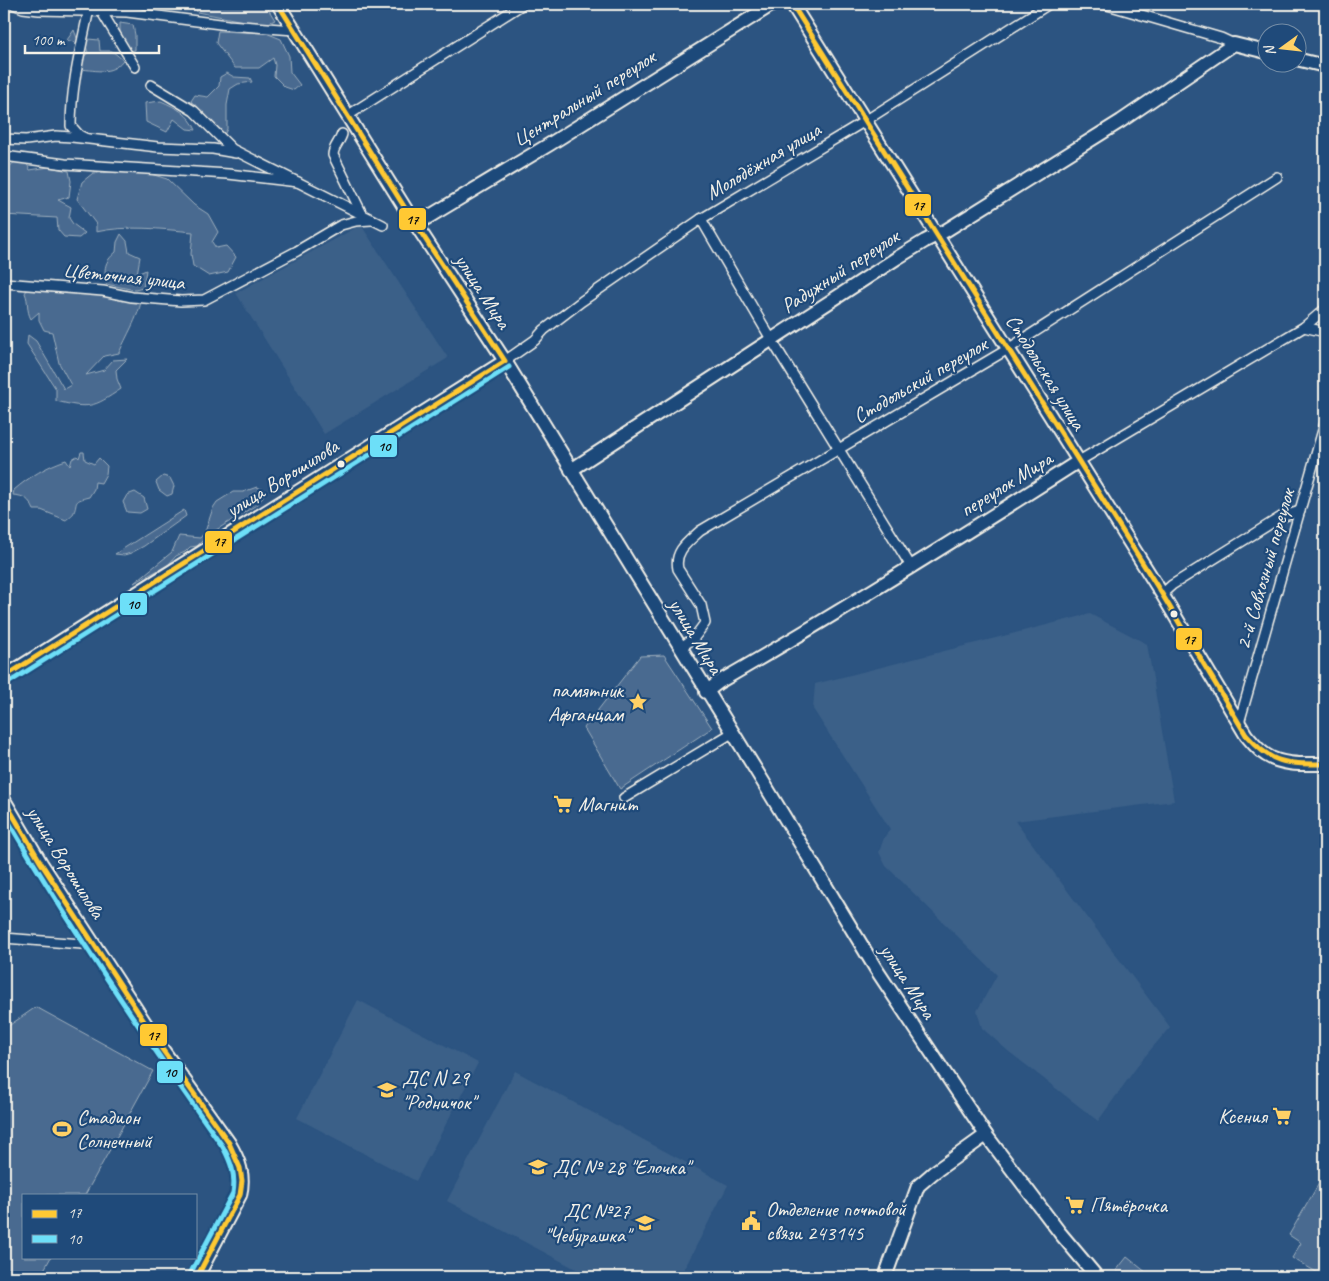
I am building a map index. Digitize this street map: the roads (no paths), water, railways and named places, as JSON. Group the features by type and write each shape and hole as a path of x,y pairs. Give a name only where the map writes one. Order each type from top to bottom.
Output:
{"street":[{"path":"13,4 23,8 39,10 99,7 228,25 294,30"},
{"name":"улица Мира","path":"278,4 415,224 505,361 876,969 986,1134 1060,1233 1097,1277"},
{"path":"347,116 523,4"},
{"name":"Центральный переулок","path":"415,224 550,144 773,4"},
{"name":"Стодольская улица","path":"792,4 1162,594 1238,724 1256,747 1269,757 1296,763 1325,764"},
{"name":"Молодёжная улица","path":"505,361 535,340 544,330 582,301 701,218 865,121 1049,4"},
{"path":"1104,4 1256,50"},
{"path":"99,7 135,67"},
{"path":"87,139 79,135 71,126 71,115 75,76 89,8"},
{"name":"Радужный переулок","path":"571,470 897,258 1121,121 1234,44"},
{"path":"1306,61 1325,66"},
{"path":"151,85 194,111 232,149 383,225"},
{"path":"342,134 341,140 333,150 333,155 367,218"},
{"path":"4,139 26,140 56,136 158,147 213,149 241,154"},
{"path":"4,156 65,164 236,175 298,182"},
{"name":"Стодольский переулок","path":"680,648 694,638 705,623 701,605 678,569 677,563 677,556 686,544 700,531 1008,349 1277,177"},
{"name":"Цветочная улица","path":"4,283 103,291 142,298 181,301 204,300 297,251 341,225 367,218"},
{"path":"701,218 771,339 912,568"},
{"name":"переулок Мира","path":"706,692 719,682 801,636 912,568 1079,461 1304,326 1325,309"},
{"path":"1304,326 1325,332"},
{"name":"улица Ворошилова","path":"4,677 505,361"},
{"name":"2-й Совхозный переулок","path":"1238,724 1325,423"},
{"path":"1162,594 1172,585 1281,517 1300,511"},
{"path":"624,798 732,733"},
{"name":"улица Ворошилова","path":"4,800 42,863 162,1049 229,1143 240,1165 243,1185 240,1195 197,1277"},
{"name":"улица Ворошилова","path":"4,938 95,945"},
{"path":"885,1277 918,1186 986,1134"}],"place":[{"name":"памятник Афганцам","path":"638,702"},
{"name":"Магнит","path":"563,804"},
{"name":"ДС N 29 \"Родничок\"","path":"387,1090"},
{"name":"Ксения","path":"1282,1116"},
{"name":"Стадион Солнечный","path":"62,1129"},
{"name":"ДС № 28 \"Елочка\"","path":"538,1167"},
{"name":"Пятёрочка","path":"1075,1205"},
{"name":"Отделение почтовой связи 243145","path":"751,1221"},
{"name":"ДС №27 \"Чебурашка\"","path":"645,1223"}]}
